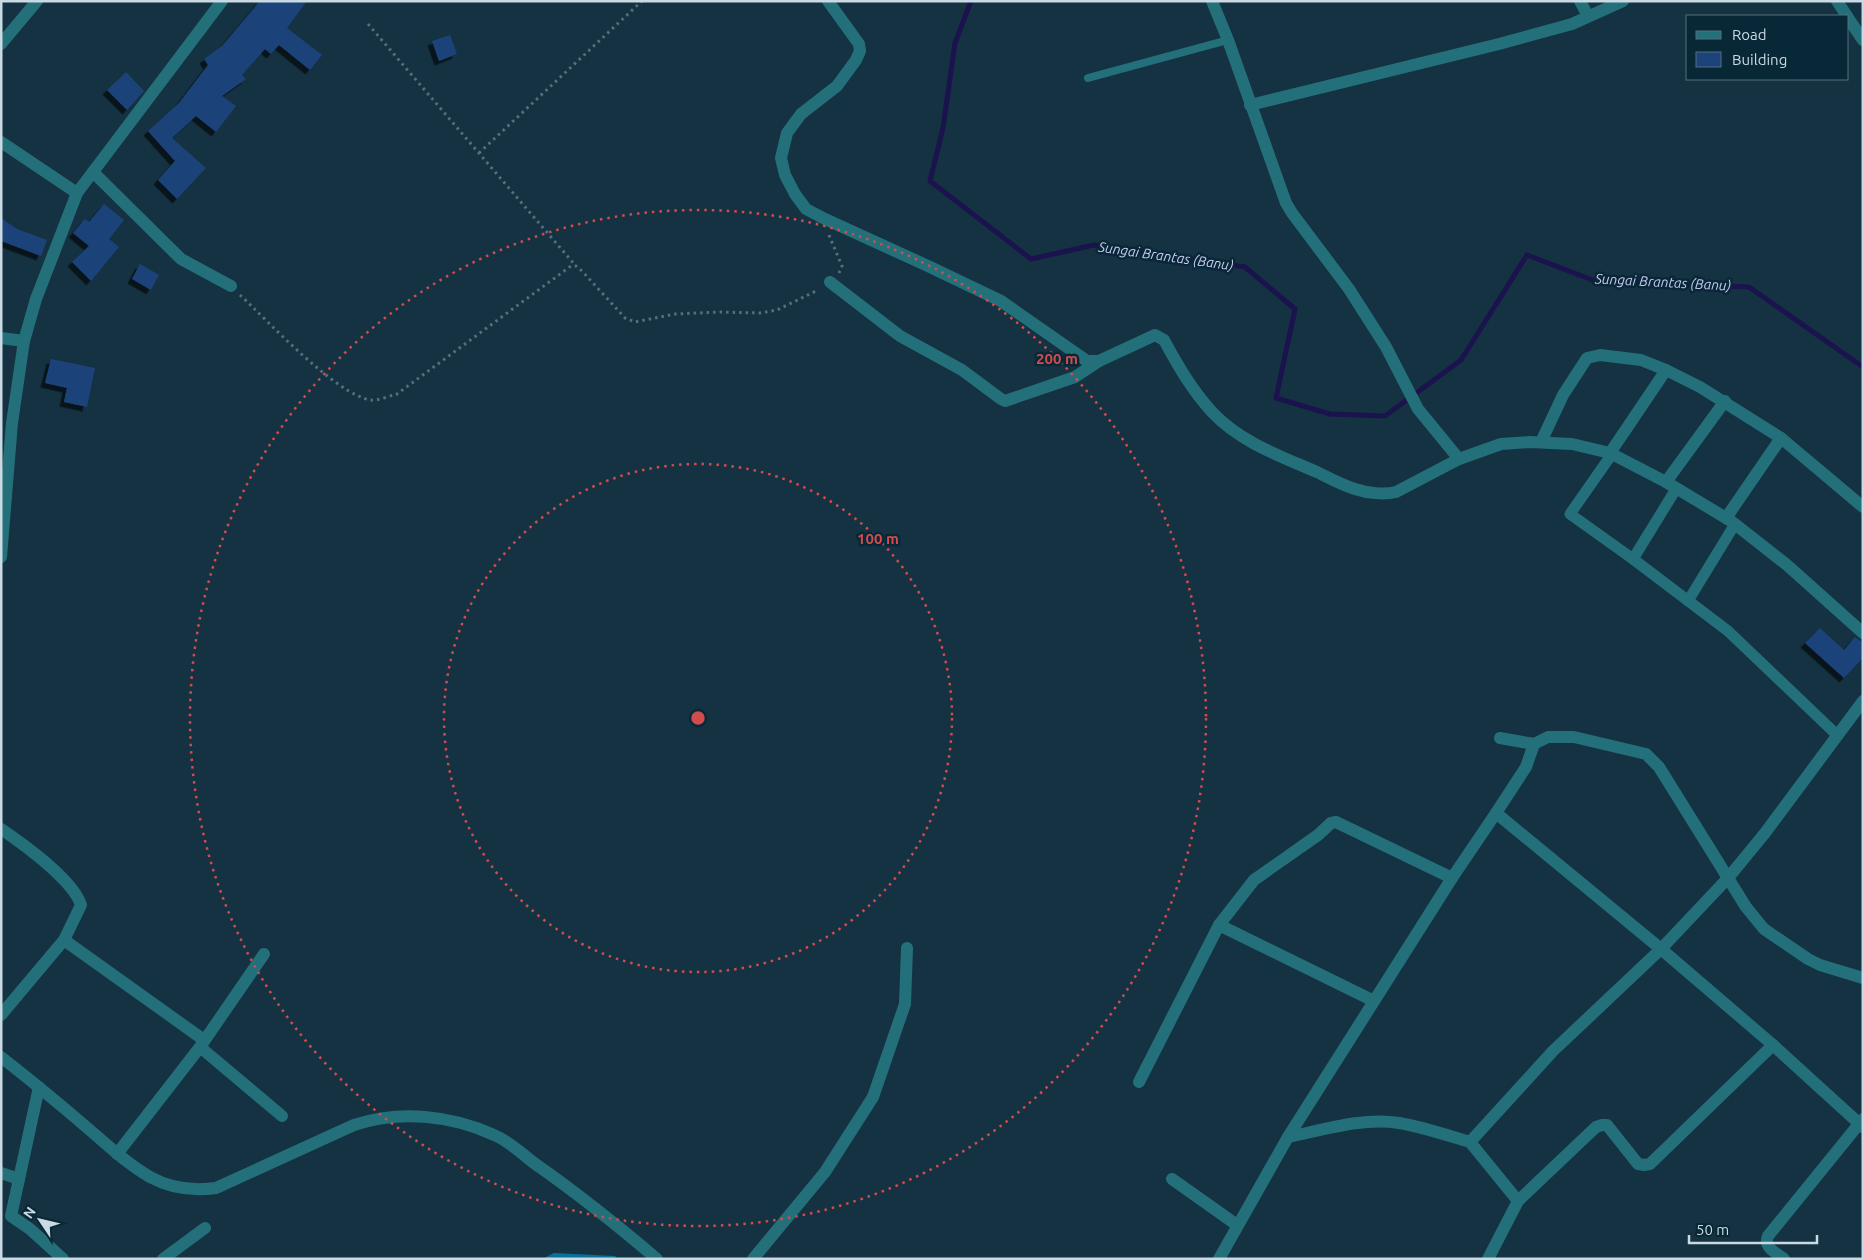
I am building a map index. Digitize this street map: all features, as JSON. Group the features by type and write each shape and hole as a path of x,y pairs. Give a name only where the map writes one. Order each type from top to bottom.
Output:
{"street":[{"path":"1,44 37,1"},
{"path":"1,557 12,423 24,340 36,299 77,193 222,1"},
{"path":"828,1 859,44 860,51 838,86 801,114 787,133 781,158 785,175 806,209 825,220 1001,301 1087,360 1099,362"},
{"path":"1212,1 1292,213 1349,289 1386,347 1418,409 1459,460"},
{"path":"1580,1 1588,16"},
{"path":"1250,105 1499,44 1572,24 1623,1"},
{"path":"1837,1 1846,15"},
{"path":"1849,20 1863,40"},
{"path":"1,142 77,193"},
{"path":"93,172 182,259 230,286"},
{"path":"830,282 900,336 962,370 1005,401 1075,377 1099,362 1155,335 1160,336 1186,381 1212,413 1229,428 1249,441 1288,461 1355,490 1387,494 1396,492 1459,460 1501,444 1541,442 1572,444 1611,453 1730,521 1788,565 1863,633"},
{"path":"1,338 24,340"},
{"path":"1541,442 1563,395 1587,358 1600,354 1641,360 1666,370 1725,401 1781,438 1863,507"},
{"path":"1666,370 1570,514 1728,631 1836,735"},
{"path":"1633,559 1671,486 1725,401"},
{"path":"1688,601 1730,521 1781,438"},
{"path":"1470,1142 1553,1051 1661,949 1728,878 1863,701"},
{"path":"1500,738 1534,744 1548,737 1574,737 1646,754 1659,767 1746,907 1764,929 1820,965 1863,978"},
{"path":"1219,1259 1288,1137 1452,878 1526,767 1534,744"},
{"path":"1496,813 1661,949 1862,1124 1768,1236 1767,1246 1784,1259"},
{"path":"1138,1082 1219,925 1254,880 1318,835 1331,823 1339,824 1452,878"},
{"path":"1,829 48,865 78,897 81,905 64,940 1,1015"},
{"path":"1219,925 1374,1001"},
{"path":"64,940 202,1043 282,1116"},
{"path":"754,1259 825,1172 872,1097 905,1004 908,948"},
{"path":"118,1154 202,1043 264,954"},
{"path":"1488,1259 1518,1201 1596,1127 1607,1125 1638,1164 1650,1164 1773,1045"},
{"path":"1,1057 39,1086 118,1154 150,1177 177,1187 216,1188 365,1121 416,1116 433,1117 466,1124 505,1140 569,1188 657,1259"},
{"path":"39,1086 12,1217 30,1229 63,1259"},
{"path":"1288,1137 1339,1126 1376,1122 1398,1122 1426,1129 1470,1142 1518,1201"},
{"path":"1,1174 19,1179"},
{"path":"1172,1179 1237,1225"},
{"path":"163,1259 205,1228"}],"lane":[{"path":"1088,78 1228,40"}],"path":[{"path":"479,153 642,1"},
{"path":"368,24 576,266 625,318 635,322 675,314 760,313 777,310 794,303 830,282 839,273 842,266 829,237 825,220"},
{"path":"230,286 330,379 354,393 371,400 397,394 557,275 571,266 576,266"}],"shaded area":[{"path":"554,1253 615,1256 618,1259 542,1259"}],"building":[{"path":"260,1 307,1 287,28 322,55 310,70 279,45 271,54 265,49 242,75 246,79 222,96 236,106 216,132 196,116 172,138 206,168 177,199 158,180 175,161 148,131 179,103 208,65 204,59 222,46"},
{"path":"450,35 457,54 439,61 432,41"},
{"path":"126,72 144,91 127,110 107,90"},
{"path":"104,204 124,220 109,239 119,247 91,281 72,262 89,246 73,233 85,219 89,222"},
{"path":"1,218 17,229 47,240 41,256 1,241"},
{"path":"140,264 159,275 151,290 132,279"},
{"path":"51,359 95,368 87,407 64,402 67,388 45,383"},
{"path":"1820,628 1844,650 1855,637 1863,643 1863,658 1844,678 1805,643"}],"waterway":[{"name":"Sungai Brantas (Banu)","path":"971,1 955,43 943,128 930,181 1031,259 1094,245 1245,267 1295,309 1276,398 1330,414 1385,416 1461,360 1527,255 1595,281 1749,287 1863,367"}]}
